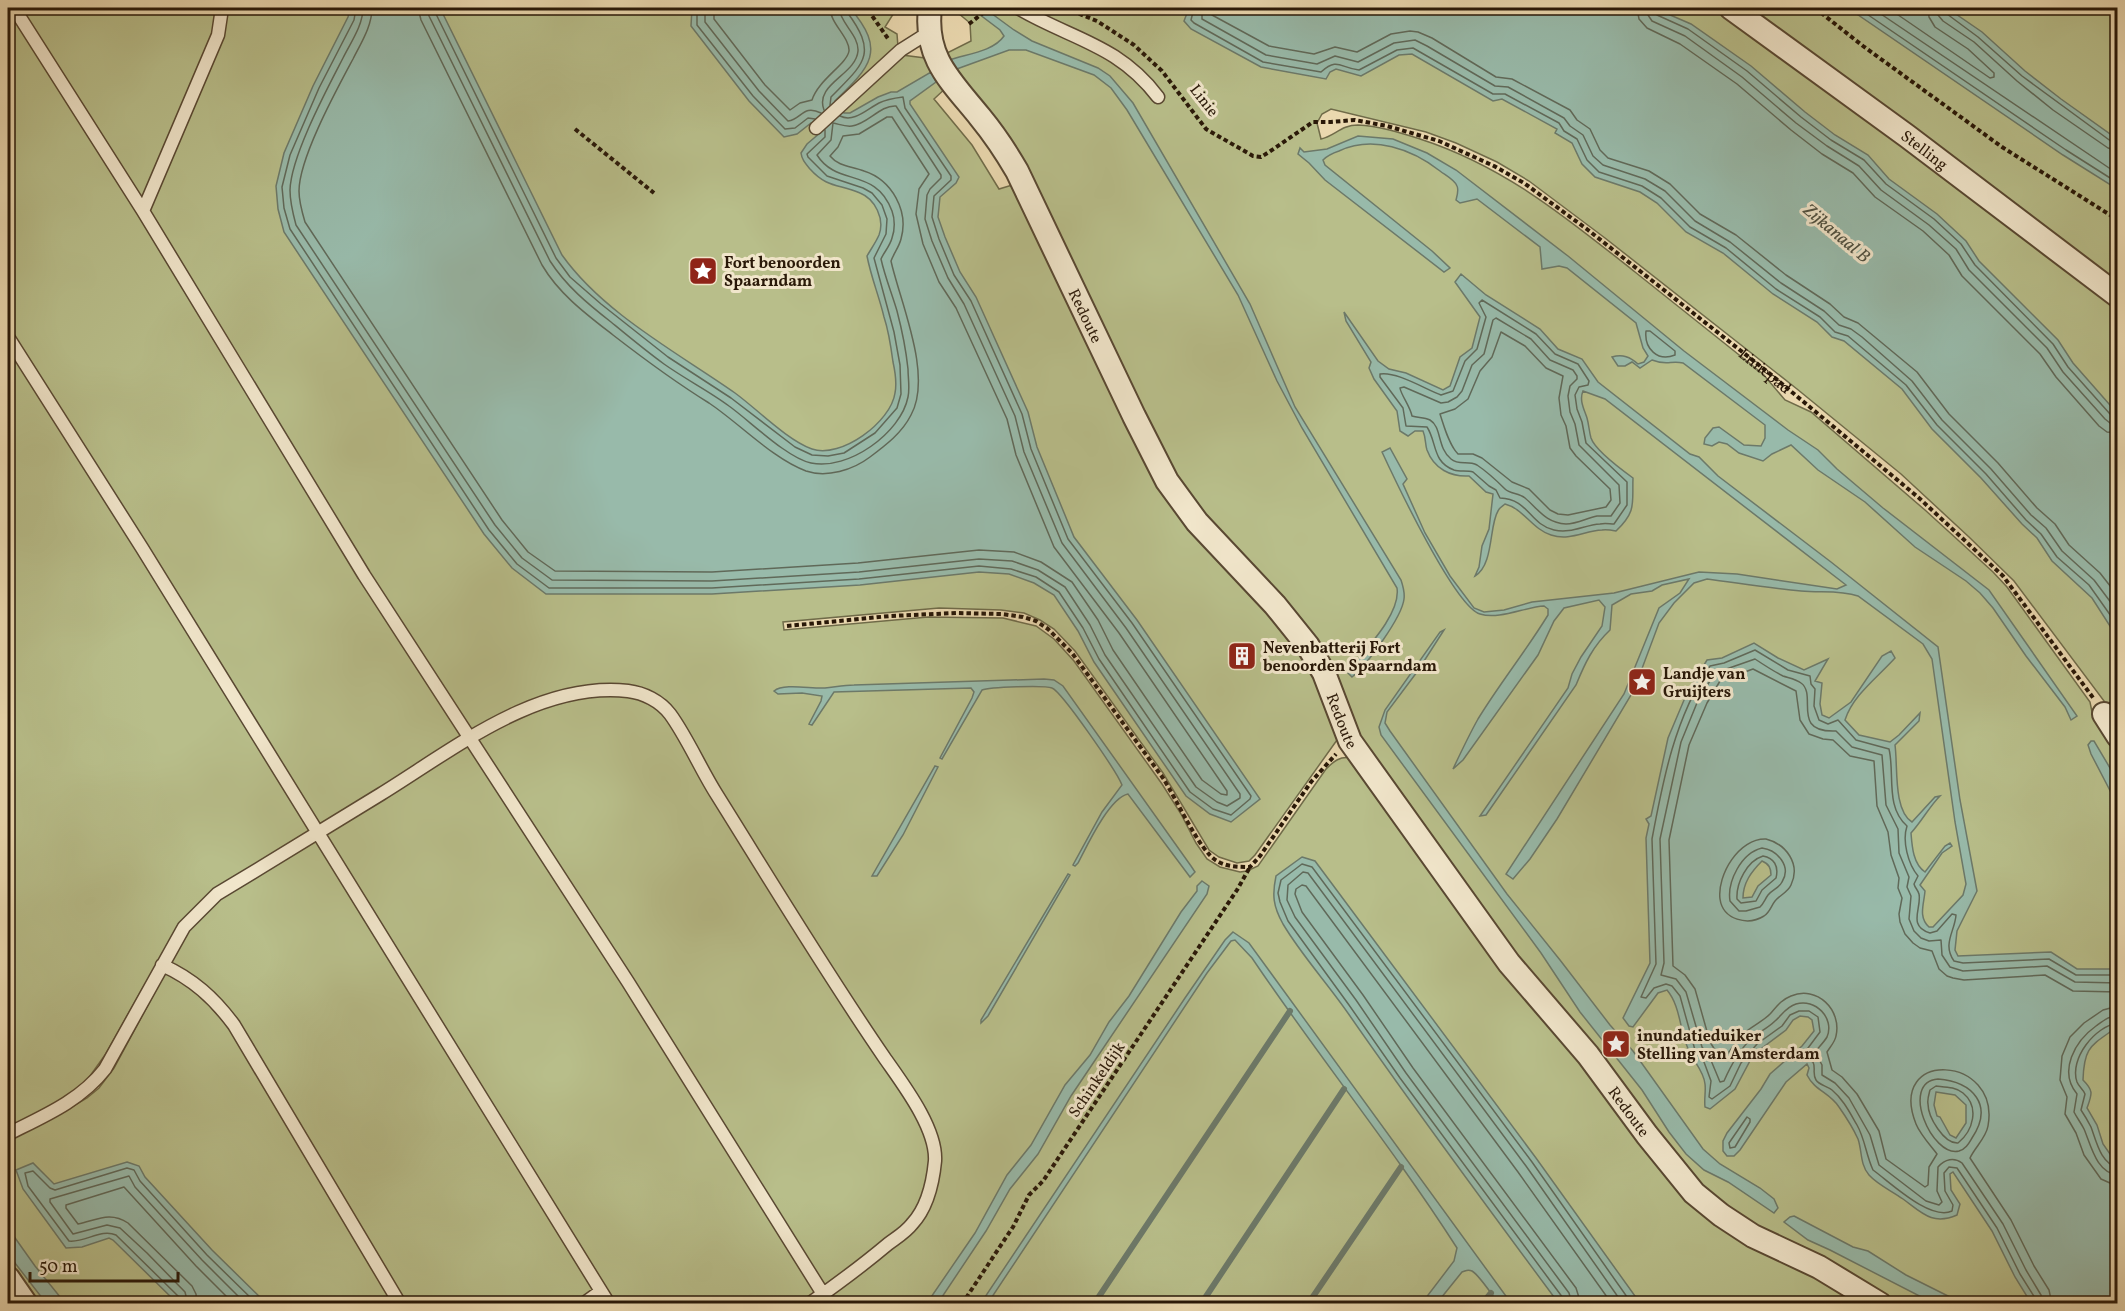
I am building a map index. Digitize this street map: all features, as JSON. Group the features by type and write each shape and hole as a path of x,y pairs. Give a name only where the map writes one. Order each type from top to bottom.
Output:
{"street":[{"name":"Redoute","path":"930,8 930,36 936,59 945,74 993,134 1017,171 1134,417 1167,481 1197,522 1275,605 1308,646 1324,673 1350,741 1491,941 1588,1055 1633,1118 1683,1181 1709,1206 1771,1245 1842,1279 1881,1304"},
{"name":"Stelling","path":"1731,8 1907,136 2118,296"},
{"path":"2104,714 2118,736"},
{"path":"8,1278 26,1304"}],"lane":[{"path":"14,8 143,211 364,575 628,982 823,1294"},
{"path":"143,211 218,35 221,15 219,8"},
{"path":"1018,8 1107,51 1135,72 1158,97"},
{"path":"816,129 901,50 911,43 930,36"},
{"path":"8,337 142,548 609,1304"},
{"path":"8,1134 80,1096 93,1084 105,1070 184,927 217,894 515,713 557,697 598,689 632,691 656,700 670,714 711,787 846,1002 900,1081 933,1142 935,1158 932,1180 926,1200 914,1223 809,1304"},
{"path":"162,965 196,983 218,1003 234,1025 400,1304"},
{"path":"584,1304 602,1291"}],"path":[{"path":"969,24 989,8"},
{"name":"Linie","path":"1065,8 1104,26 1146,54 1206,129 1253,156 1261,157 1313,122 1331,122"},
{"path":"1815,8 1863,46 2002,147 2118,220"},
{"path":"868,10 881,30 901,50"},
{"name":"Liniepad","path":"1331,122 1355,120 1370,122 1439,141 1509,174 1566,212 1831,423 1903,483 1979,553 2012,587 2104,714"},
{"path":"575,129 654,192"},
{"path":"787,626 890,616 957,613 1023,616 1036,621 1048,629 1072,653 1167,785 1203,848 1210,856 1228,865 1250,867"},
{"name":"Schinkeldijk","path":"962,1304 1013,1227 1029,1196 1043,1182 1250,867 1321,768 1350,741"}],"green space":[{"path":"8,8 897,8 885,27 897,34 898,47 902,55 925,58 948,86 934,99 972,145 999,189 1019,183 1152,464 1308,656 1337,740 1255,855 1249,861 1237,863 1219,857 1209,850 1163,773 1075,651 1054,629 1040,620 1024,613 1001,610 939,608 783,622 784,630 928,617 1003,618 1036,626 1054,639 1074,661 1162,784 1207,859 1220,867 1240,872 1258,866 1326,769 1337,760 1351,758 1680,1187 1872,1303 34,1304 8,1268 8,1140 60,1114 99,1088 114,1068 156,990 145,984 105,1055 85,1083 58,1103 8,1127"},
{"path":"952,8 1010,8 1035,22 1104,53 1134,76 1159,101 1162,96 1149,80 1118,54 1083,34 1027,8 1723,8 1919,152 2117,303 2118,697 2107,705 2014,581 1901,474 1797,389 1529,181 1497,162 1426,132 1331,109 1322,114 1317,123 1321,139 1352,125 1358,125 1405,134 1451,150 1534,195 1585,232 1763,374 1785,400 1811,412 1993,572 2007,587 2090,702 2092,712 2118,750 2117,1303 1888,1303 1841,1274 1762,1235 1730,1216 1692,1184 1643,1124 1587,1047 1507,953 1374,766 1353,733 1332,680 1309,639 1199,518 1178,490 1148,435 1029,182 998,133 954,78 941,56 971,41 970,23"},
{"path":"1740,8 2117,8 2117,289"}],"water":[{"path":"350,8 440,8 562,255 579,276 598,295 642,331 735,393 782,432 802,445 824,451 837,449 863,436 884,415 895,393 896,385 889,334 867,256 881,229 880,216 865,196 828,183 810,169 801,153 807,144 820,133 811,123 797,134 784,137 749,101 691,26 692,8 850,8 868,36 871,47 870,58 865,68 835,101 844,113 850,113 878,97 897,92 931,72 936,82 910,101 910,104 959,177 956,183 940,197 938,217 960,272 976,297 1028,412 1037,447 1074,537 1137,620 1260,799 1231,822 1210,814 1186,796 1094,662 1078,631 1054,595 1034,583 1009,574 979,572 860,585 712,594 546,594 512,568 484,534 284,232 278,209 276,186 284,153 313,86 348,17"},
{"path":"971,8 984,8 1032,41 1098,68 1110,76 1133,103 1250,304 1295,407 1401,580 1403,587 1402,607 1391,628 1375,652 1352,677 1348,673 1349,670 1388,620 1397,598 1397,588 1302,428 1277,381 1238,295 1127,110 1111,88 1094,75 1026,50 1009,50 954,70 949,60 993,46 1004,36 1000,30"},
{"name":"Zijkanaal B","path":"1189,8 1654,8 1691,24 1751,66 1835,135 1868,155 1889,179 1937,214 1966,241 1979,261 2058,340 2073,363 2117,413 2117,637 2092,598 2052,561 2037,538 1932,429 1902,389 1844,341 1832,337 1817,322 1773,294 1723,253 1686,232 1657,203 1640,192 1595,177 1582,164 1572,143 1555,133 1557,129 1502,99 1493,101 1412,54 1399,55 1361,76 1336,69 1330,72 1326,79 1261,67 1191,29 1184,21"},
{"path":"1848,8 1947,8 1982,32 2025,71 2061,99 2117,139 2117,189 2063,155"},
{"path":"1358,136 1393,139 1427,153 1456,170 1568,256 1684,351 1818,450 1883,508 1989,590 2077,716 2071,720 2065,707 1980,593 1915,547 1865,502 1818,470 1791,445 1763,461 1739,453 1727,444 1719,442 1712,446 1704,444 1705,438 1713,428 1719,427 1744,445 1761,446 1765,438 1765,425 1683,363 1661,363 1652,360 1640,368 1632,362 1625,366 1618,366 1612,357 1626,357 1638,364 1644,362 1648,356 1643,348 1636,323 1567,268 1559,266 1542,269 1540,247 1477,199 1460,203 1456,200 1458,188 1450,178 1417,156 1379,144 1352,146 1333,153 1323,160 1325,165 1432,251 1450,268 1444,272 1325,180 1298,154 1300,148 1304,152 1327,149"},
{"path":"1461,274 1486,295 1540,329 1558,349 1582,359 1598,382 1690,454 1699,457 1718,476 1938,647 1960,800 1977,891 1957,931 1955,950 1958,956 2051,952 2077,969 2117,969 2117,1027 2095,1043 2087,1053 2083,1080 2091,1093 2087,1108 2097,1125 2103,1144 2117,1164 2117,1303 2070,1304 2058,1301 2057,1303 2031,1303 1992,1231 1953,1172 1950,1174 1951,1190 1960,1204 1957,1215 1941,1219 1921,1213 1877,1182 1864,1167 1858,1139 1849,1123 1835,1102 1810,1080 1807,1075 1809,1068 1807,1064 1786,1082 1740,1150 1734,1156 1727,1156 1723,1151 1723,1141 1727,1133 1770,1074 1802,1046 1814,1031 1812,1020 1808,1017 1800,1016 1793,1020 1786,1030 1762,1048 1751,1059 1735,1089 1710,1109 1705,1107 1703,1076 1687,1047 1678,1013 1667,990 1658,993 1633,1027 1629,1026 1623,1018 1650,963 1646,838 1649,824 1646,819 1651,816 1668,738 1687,693 1707,660 1722,658 1754,643 1804,670 1828,659 1815,681 1822,683 1820,704 1822,715 1829,718 1851,702 1882,656 1891,651 1895,658 1860,694 1845,720 1859,735 1890,742 1920,713 1919,721 1895,745 1899,798 1906,816 1912,822 1935,797 1940,796 1911,833 1914,854 1921,869 1925,872 1945,846 1950,843 1952,846 1942,853 1920,885 1925,891 1922,910 1929,927 1933,927 1963,895 1966,884 1932,659 1923,644 1858,596 1707,579 1694,583 1674,603 1659,623 1634,690 1557,819 1530,859 1513,879 1506,874 1624,694 1659,608 1680,593 1689,579 1662,585 1652,591 1631,594 1612,605 1610,630 1590,655 1576,685 1486,815 1480,816 1568,688 1581,657 1602,626 1605,607 1599,600 1564,608 1554,621 1538,655 1463,760 1453,769 1478,719 1540,628 1548,615 1548,609 1544,606 1487,615 1480,614 1469,606 1456,590 1426,541 1382,452 1390,448 1407,479 1403,484 1425,533 1450,576 1474,608 1484,612 1504,610 1532,602 1614,593 1699,572 1737,574 1837,589 1846,585 1605,399 1583,391 1582,404 1591,438 1609,460 1633,478 1633,500 1627,518 1616,531 1604,530 1558,537 1544,532 1518,510 1505,504 1495,517 1485,563 1475,576 1479,567 1482,546 1489,529 1493,494 1486,492 1469,476 1456,475 1439,467 1430,457 1423,431 1415,431 1408,436 1400,431 1397,411 1374,379 1369,368 1371,362 1346,321 1344,312 1378,361 1389,369 1406,373 1443,390 1450,386 1460,357 1472,348 1480,317 1455,282","holes":["1762,861 1769,866 1771,875 1758,886 1752,897 1743,898 1748,878","1936,1092 1955,1095 1966,1105 1966,1123 1956,1138 1950,1135 1940,1117 1937,1116 1934,1105"]},
{"path":"1444,630 1417,672 1387,712 1385,723 1507,894 1633,1051 1703,1149 1720,1164 1774,1199 1778,1208 1774,1213 1728,1182 1704,1170 1686,1154 1642,1090 1580,1012 1541,953 1381,735 1379,727 1385,710 1440,632"},
{"path":"1054,680 1063,686 1195,872 1190,877 1128,794 1121,797 1106,813 1078,863 1073,865 1102,812 1122,785 1089,733 1052,688 1017,687 982,690 942,759 940,758 972,698 974,692 971,688 834,692 812,725 809,724 822,696 802,693 778,694 774,691 784,687 825,688 850,685"},
{"path":"2094,741 2113,773 2117,784 2117,804 2091,754 2088,745"},
{"path":"935,766 938,767 903,835 877,876 872,876"},
{"path":"1302,857 1315,861 1536,1158 1640,1303 1560,1303 1554,1297 1283,924 1274,900 1276,876"},
{"path":"1068,874 1070,875 988,1016 981,1023 981,1020"},
{"path":"1202,881 1209,886 1207,894 1071,1096 1038,1154 1010,1189 986,1231 938,1303 927,1303 975,1233 1007,1175 1031,1145 1065,1085 1090,1055 1109,1022 1129,996"},
{"path":"1233,932 1249,943 1511,1303 1498,1303 1486,1286 1469,1270 1462,1272 1437,1303 1422,1303 1454,1261 1457,1248 1407,1174 1252,958 1235,940 1231,941 1207,973 988,1303 981,1303 1185,998"},
{"path":"127,1162 139,1166 145,1177 212,1250 266,1303 177,1303 109,1238 82,1247 66,1248 23,1189 16,1170 33,1163 54,1184"},
{"path":"1794,1216 1853,1247 1868,1251 1906,1275 1962,1303 1933,1303 1808,1240 1784,1222"},
{"path":"8,1228 65,1303 46,1303 8,1254"}],"waterway":[{"path":"1094,1304 1290,1011"},
{"path":"1201,1304 1344,1089"},
{"path":"1308,1304 1401,1167"},
{"path":"1482,1304 1491,1293"}],"place":[{"name":"Fort benoorden Spaarndam","path":"703,271"},
{"name":"Nevenbatterij Fort benoorden Spaarndam","path":"1242,656"},
{"name":"Landje van Gruijters","path":"1642,682"},
{"name":"inundatieduiker Stelling van Amsterdam","path":"1616,1044"}]}
